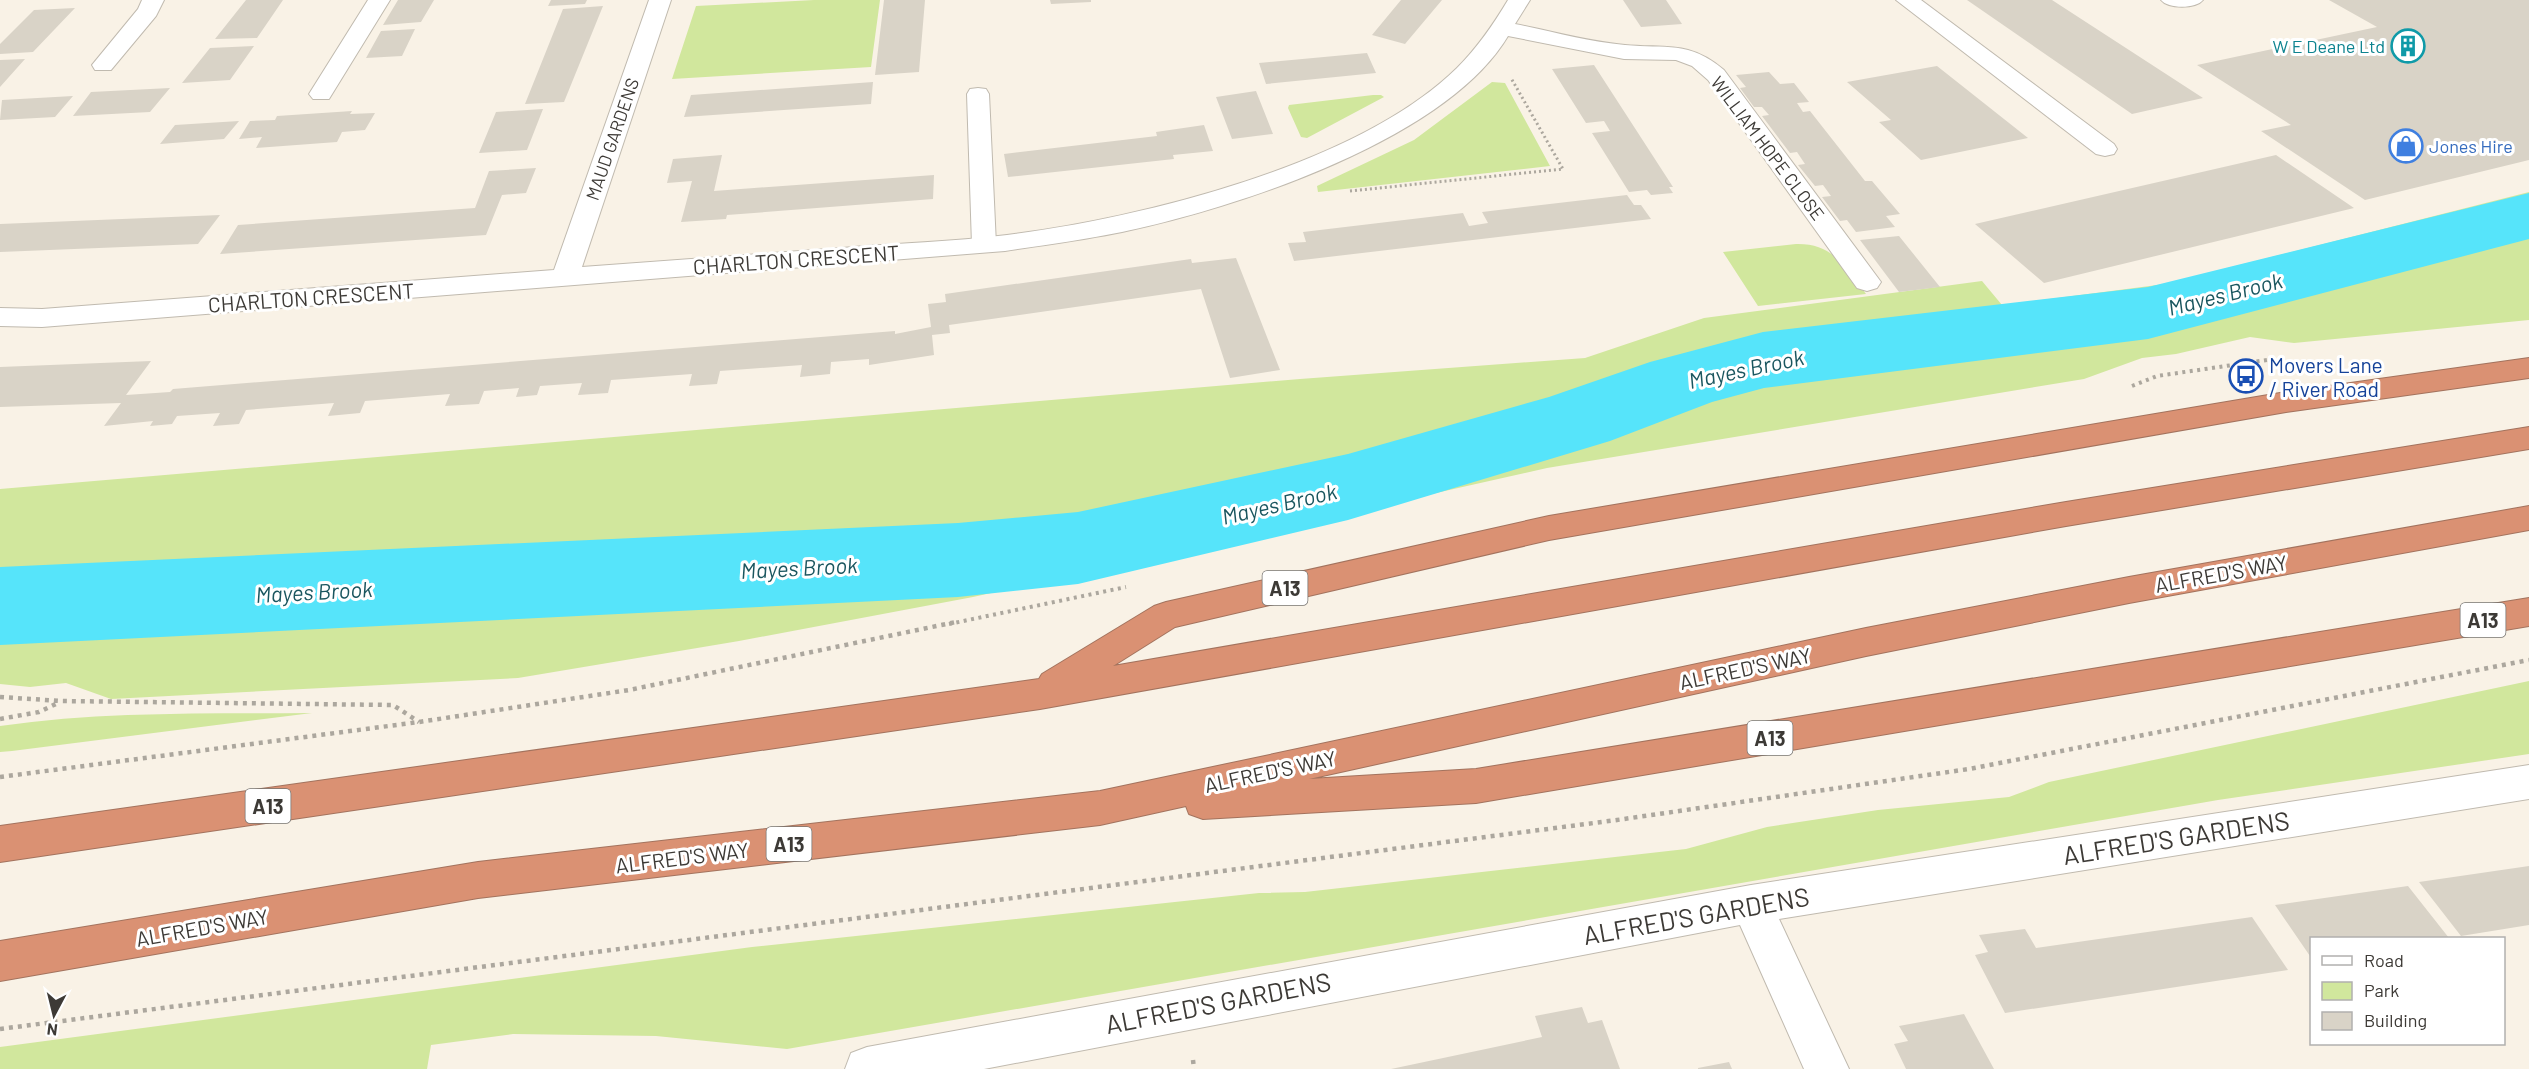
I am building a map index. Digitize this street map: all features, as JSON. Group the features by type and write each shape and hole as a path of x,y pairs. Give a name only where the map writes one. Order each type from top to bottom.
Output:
{"highway":[{"name":"A13","path":"1040,694 1166,616 1549,528 2286,402 2529,368"},
{"name":"A13","path":"0,844 1040,694 2054,516 2529,438"},
{"name":"ALFRED'S WAY","path":"0,961 478,880 1100,808 1866,642 2128,590 2529,518"},
{"name":"A13","path":"1100,808 1476,786 2529,612"}],"street":[{"path":"104,65 148,11 153,0"},
{"path":"321,94 379,0"},
{"name":"MAUD GARDENS","path":"565,277 660,0"},
{"name":"CHARLTON CRESCENT","path":"0,317 42,318 984,245 1140,220 1257,185 1360,144 1433,98 1479,61 1520,0"},
{"path":"1907,0 2105,149"},
{"name":"WILLIAM HOPE CLOSE","path":"1503,28 1624,51 1679,53 1700,62 1716,75 1867,282"},
{"name":"ALFRED'S GARDENS","path":"867,1069 1752,904 2529,782"},
{"path":"1752,904 1827,1069"}],"lane":[{"path":"2170,0 2193,0"},
{"path":"978,94 984,245"}],"path":[{"path":"1344,192 1563,169 1509,76 1479,61"},
{"path":"2157,376 2267,360"},
{"path":"0,1029 1617,820 1969,770 2529,660"},
{"path":"0,777 419,722 629,690 746,666"},
{"path":"0,697 61,701 393,705 419,722"},
{"path":"0,719 39,712 61,701"}],"green space":[{"path":"814,0 880,0 871,67 672,79 696,6"},
{"path":"1492,82 1505,83 1550,166 1318,192 1317,186 1414,140"},
{"path":"1373,95 1384,97 1307,138 1301,137 1288,108 1289,105"},
{"path":"2529,192 2529,320 2294,343 2250,337 2176,354 2142,358 2084,379 1547,468 973,597 739,641 518,678 111,699 66,683 30,687 0,684 0,489 1300,379 1585,358 1704,318 1982,281 2002,305 2165,284"},
{"path":"1796,244 1809,245 1829,252 1845,266 1866,294 1758,306 1723,252"},
{"path":"2529,681 2529,754 2218,800 787,1049 656,1036 513,1034 431,1045 427,1069 0,1069 0,1047 752,947 1259,893 1305,892 1686,849 1767,827 1878,810 2009,797 2049,782"},
{"path":"312,713 0,752 0,726 39,721 117,716"}],"building":[{"path":"246,0 283,0 257,38 215,39"},
{"path":"398,0 434,0 421,22 383,25"},
{"path":"551,0 587,0 585,4 548,6"},
{"path":"884,0 925,0 919,72 875,75"},
{"path":"1050,0 1091,0 1091,2 1051,4"},
{"path":"1401,0 1442,0 1405,44 1372,35"},
{"path":"1623,0 1666,0 1682,24 1641,27"},
{"path":"1967,0 2052,0 2203,98 2132,114"},
{"path":"2329,0 2529,0 2529,160 2365,200 2261,131 2291,125 2197,65 2377,27"},
{"path":"603,6 564,102 525,104 563,9"},
{"path":"75,8 33,52 0,54 0,44 34,10"},
{"path":"415,29 402,56 366,58 381,31"},
{"path":"254,46 230,80 182,83 210,48"},
{"path":"1367,53 1376,73 1266,84 1259,63"},
{"path":"25,59 0,87 0,60"},
{"path":"1594,65 1673,187 1669,187 1673,193 1651,195 1647,190 1629,192 1592,133 1610,131 1604,121 1586,123 1552,69"},
{"path":"1937,66 2028,138 1921,160 1879,122 1891,120 1847,82"},
{"path":"1769,72 1780,84 1794,83 1809,102 1797,103 1803,112 1810,111 1865,181 1872,181 1900,214 1886,216 1895,227 1856,232 1847,220 1840,221 1822,197 1831,196 1823,185 1815,186 1798,165 1805,164 1797,152 1790,153 1762,116 1769,115 1762,107 1754,107 1740,88 1746,87 1736,75"},
{"path":"873,82 871,104 684,117 691,95"},
{"path":"170,88 150,112 73,116 91,92"},
{"path":"1256,91 1273,134 1232,139 1216,97"},
{"path":"73,96 55,117 0,120 2,100"},
{"path":"543,109 527,150 479,153 496,112"},
{"path":"352,111 350,114 375,113 365,130 342,132 337,142 256,148 262,137 239,139 250,121 275,120 277,116"},
{"path":"239,121 224,139 160,144 175,125"},
{"path":"1204,125 1213,151 1173,155 1174,159 1008,177 1004,154 1157,136 1156,132"},
{"path":"722,155 714,191 934,175 933,199 727,215 726,219 681,222 692,181 667,183 673,159"},
{"path":"2276,155 2354,208 2044,283 1975,224"},
{"path":"536,168 526,193 502,195 486,235 220,254 238,225 475,208 489,171"},
{"path":"1627,195 1634,205 1641,205 1651,219 1294,261 1288,243 1306,242 1303,232 1463,213 1469,226 1488,223 1482,212"},
{"path":"220,215 198,244 0,252 0,224"},
{"path":"1899,236 1940,287 1899,292 1860,240"},
{"path":"1236,258 1280,370 1230,378 1201,289 949,325 950,333 932,335 934,355 869,365 869,359 831,362 830,374 800,377 802,365 720,371 717,384 689,386 692,374 611,380 608,393 578,395 582,383 540,386 537,395 516,397 519,388 484,391 479,404 445,406 450,394 365,401 360,413 328,416 334,403 246,410 239,424 213,426 220,413 177,416 172,424 150,426 153,421 104,426 121,403 0,407 0,367 151,361 126,395 170,392 173,389 895,331 895,334 931,327 928,304 946,302 945,294 1191,259 1192,263"},
{"path":"2529,866 2529,925 2461,936 2419,882"},
{"path":"2408,886 2448,937 2310,937 2310,956 2275,905"},
{"path":"2252,917 2288,970 2005,1013 1975,955 1988,952 1979,935 2025,929 2036,948"},
{"path":"1582,1007 1588,1023 1602,1020 1620,1069 1391,1069 1542,1037 1535,1016"},
{"path":"1964,1014 1994,1069 1906,1069 1894,1044 1908,1041 1899,1026"},
{"path":"1729,1062 1732,1069 1698,1069 1698,1068"}],"waterway":[{"name":"Mayes Brook","path":"0,606 958,560 1078,548 1348,487 1579,419 1681,382 1763,360 2148,313 2529,216"}],"place":[{"name":"W E Deane Ltd","path":"2408,46"},
{"name":"Jones Hire","path":"2406,146"},
{"name":"Movers Lane / River Road","path":"2246,376"}]}
